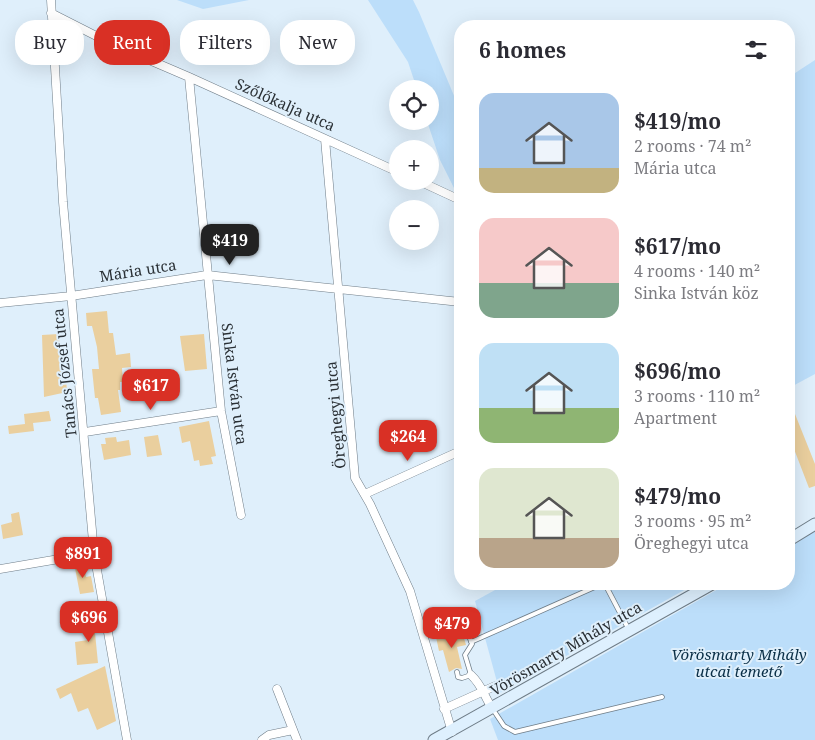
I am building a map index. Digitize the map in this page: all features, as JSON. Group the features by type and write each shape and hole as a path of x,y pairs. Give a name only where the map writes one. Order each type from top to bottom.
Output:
{"main road":[{"path":"795,536 815,524"},
{"name":"Vörösmarty Mihály utca","path":"434,740 452,732 701,590"}],"street":[{"name":"Tanács József utca","path":"51,0 63,202 94,552 126,740"},
{"name":"Szőlőkalja utca","path":"51,13 112,44 189,76 389,168"},
{"name":"Sinka István utca","path":"189,76 221,412 241,515"},
{"name":"Öreghegyi utca","path":"325,139 340,288 355,478 365,494 410,591 452,732"},
{"path":"438,190 454,197"},
{"name":"Mária utca","path":"0,302 71,296 208,275 454,301"},
{"path":"84,432 221,412"},
{"path":"365,494 454,454"},
{"path":"0,569 94,552"},
{"path":"471,675 481,685 492,708"},
{"path":"444,708 495,686"},
{"path":"277,689 296,740"},
{"path":"262,740 269,734 293,730"}],"lane":[{"path":"471,642 588,590"},
{"path":"608,590 629,630"},
{"path":"457,672 458,677 462,678 471,675 465,655 472,644 466,628"},
{"path":"492,708 510,730 521,732 662,696"}],"green space":[{"path":"177,0 249,0 203,9"},
{"path":"368,0 413,0 419,12 454,96 454,188 439,157 439,140 433,140 430,130 439,130 439,80 414,80 408,62"},
{"path":"815,60 815,374 795,385 795,73"},
{"name":"Vörösmarty Mihály utcai temető","path":"815,531 815,740 498,740 490,719 716,590 795,590 795,543"},
{"name":"Vörösmarty Mihály utcai temető","path":"495,590 684,590 500,693 475,601"}],"building":[{"path":"107,311 109,333 113,333 116,355 130,353 131,367 122,368 123,382 120,382 120,390 118,390 121,412 101,415 98,398 95,398 92,369 99,369 97,347 92,326 87,326 86,313"},
{"path":"59,334 61,355 64,354 63,379 66,378 67,392 44,397 42,335"},
{"path":"204,334 207,369 185,371 180,336"},
{"path":"49,411 51,421 33,423 34,431 9,434 8,426 25,424 24,414"},
{"path":"795,414 815,464 815,486 809,488 795,452"},
{"path":"209,421 216,456 211,457 213,464 200,466 199,460 194,461 190,441 182,443 179,427"},
{"path":"158,435 162,455 147,457 144,437"},
{"path":"116,437 117,442 129,440 131,455 104,460 101,444 106,444 105,438"},
{"path":"19,512 23,535 3,539 1,525 12,522 11,514"},
{"path":"83,562 86,577 91,576 94,592 80,594 74,563"},
{"path":"100,617 102,632 95,633 98,663 77,665 75,642 88,640 85,619"},
{"path":"462,631 466,645 457,647 462,669 456,668 449,672 443,650 439,651 436,637"},
{"path":"105,666 116,721 97,730 88,708 78,712 71,693 60,699 56,689"}]}
